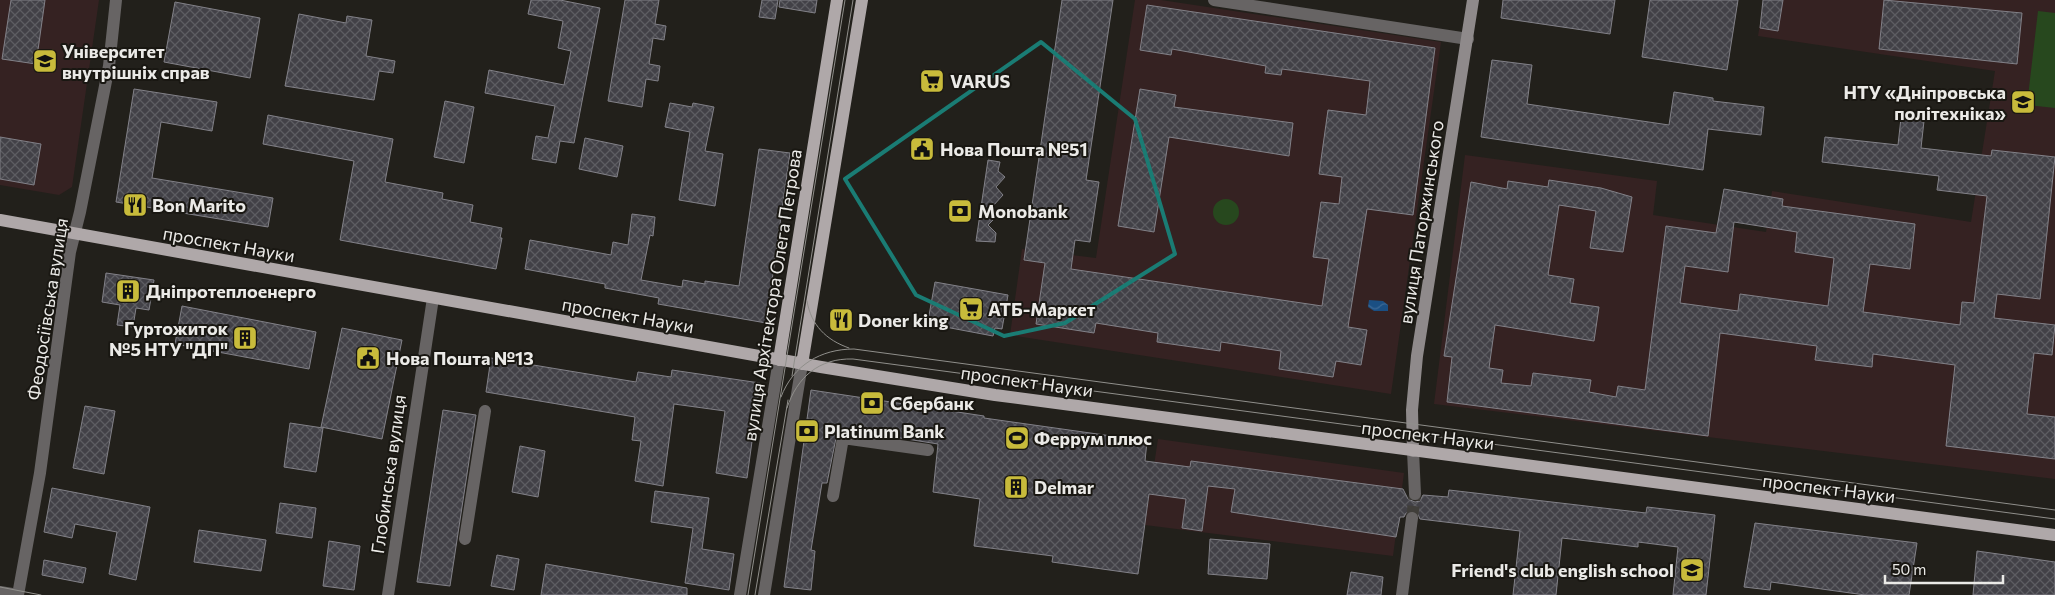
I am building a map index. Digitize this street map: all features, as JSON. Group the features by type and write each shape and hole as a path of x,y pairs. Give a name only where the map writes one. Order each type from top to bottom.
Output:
{"main road":[{"name":"вулиця Архітектора Олега Петрова","path":"779,360 837,0"},
{"path":"802,364 862,0"},
{"name":"проспект Науки","path":"0,220 802,364 1073,406 2055,535"}],"street":[{"name":"Феодосіївська вулиця","path":"18,595 40,473 70,252 109,66 116,0"},
{"path":"1214,0 1468,39"},
{"name":"вулиця Паторжинського","path":"1413,451 1412,410 1418,356 1473,0"},
{"name":"Глобинська вулиця","path":"388,595 433,298"},
{"name":"вулиця Архітектора Олега Петрова","path":"740,595 779,360"},
{"path":"764,595 802,364"},
{"path":"465,539 485,411"},
{"path":"833,496 843,438 928,450"},
{"path":"1413,451 1415,494"},
{"path":"1402,595 1412,518"},
{"path":"0,592 18,595"}],"highlighted area":[{"path":"1041,42 1135,119 1175,254 1065,323 1004,336 916,295 845,179"}],"shaded area":[{"name":"Університет внутрішніх справ","path":"0,0 99,0 72,187 59,195 0,185"},
{"path":"1135,0 1161,0 1441,42 1391,394 1010,335 1022,249 1096,258"},
{"path":"1764,0 2055,0 2055,479 1434,404 1465,155 1657,181 1653,215 1766,232 1772,191 1971,222 1995,71 1758,36"},
{"path":"1158,439 1404,473 1393,556 1145,525"}],"green space":[{"path":"2038,11 2055,13 2055,108 2027,105"},
{"path":"1226,199 1235,203 1239,212 1235,221 1226,225 1217,221 1213,212 1217,203"}],"water":[{"path":"1369,300 1383,301 1388,305 1388,311 1374,311 1368,307"}],"building":[{"path":"11,0 45,0 36,64 2,59"},
{"path":"531,0 560,0 600,8 574,143 560,141 556,163 532,159 536,136 548,138 555,106 485,93 489,70 564,85 571,51 558,48 563,21 528,14"},
{"path":"625,0 659,0 655,24 666,26 664,40 653,38 649,64 660,66 658,81 646,79 642,107 608,101"},
{"path":"762,0 778,0 775,19 759,17"},
{"path":"780,0 817,0 815,13 779,7"},
{"path":"1062,0 1113,0 1086,180 1099,182 1090,242 1075,240 1071,269 1322,306 1329,259 1313,257 1321,202 1339,204 1342,177 1319,174 1328,110 1366,115 1370,81 1282,69 1281,75 1265,73 1266,66 1172,49 1171,55 1140,50 1147,5 1435,48 1413,215 1367,209 1348,327 1367,330 1361,365 1336,361 1333,377 1279,369 1281,351 1221,342 1220,351 1157,342 1158,333 1096,323 1094,333 1036,324 1045,263 1024,260"},
{"path":"1503,0 1615,0 1610,34 1501,18"},
{"path":"1650,0 1738,0 1727,70 1642,57"},
{"path":"1763,0 1783,0 1778,31 1760,28"},
{"path":"1884,0 2022,13 2017,64 1879,49"},
{"path":"175,2 260,18 250,78 164,62"},
{"path":"299,14 346,23 347,16 372,20 366,56 395,61 393,73 379,71 374,100 285,86"},
{"path":"1492,60 1532,65 1527,104 1669,125 1674,92 1713,98 1713,101 1764,107 1761,135 1708,129 1703,170 1481,137"},
{"path":"134,89 217,102 212,131 161,122 152,178 273,198 268,227 116,202"},
{"path":"1140,89 1176,95 1174,107 1293,123 1289,156 1169,137 1154,232 1118,226"},
{"path":"445,101 474,107 464,163 434,157"},
{"path":"670,103 692,107 693,103 714,107 705,151 723,154 715,206 679,200 690,132 665,127"},
{"path":"268,115 393,139 385,182 443,193 442,199 473,205 470,222 502,228 496,269 340,240 354,161 263,144"},
{"path":"1901,118 1924,121 1921,148 1991,156 1992,150 2055,157 2040,299 1997,294 1994,318 2055,325 2052,355 2034,353 2027,414 2055,417 2055,459 1946,446 1955,365 1873,354 1872,367 1815,360 1817,346 1720,333 1708,436 1447,402 1452,357 1444,356 1471,182 1507,189 1508,181 1548,187 1549,180 1601,188 1632,197 1623,252 1590,248 1596,211 1559,205 1548,275 1574,279 1570,303 1599,307 1594,341 1495,325 1489,368 1503,370 1501,383 1531,386 1533,373 1591,380 1589,392 1616,397 1618,386 1645,390 1666,226 1716,233 1724,189 1783,199 1782,206 1915,224 1910,269 1870,264 1863,312 1960,325 1962,302 1974,303 1987,196 1937,190 1939,176 1822,162 1825,137 1898,145","holes":["1734,222 1797,232 1795,252 1834,258 1828,306 1740,294 1738,311 1680,303 1685,266 1728,272"]},
{"path":"0,137 41,144 34,185 0,179"},
{"path":"585,138 623,146 617,177 579,169"},
{"path":"759,149 790,153 766,323 658,304 659,298 605,288 605,284 525,269 530,240 611,255 613,242 628,245 632,214 655,217 653,236 650,235 641,280 682,287 683,280 705,284 705,281 739,286"},
{"path":"988,160 1000,162 998,171 1005,177 996,187 1003,195 992,207 999,214 988,225 996,233 995,242 976,241"},
{"name":"Дніпротеплоенерго","path":"106,273 154,280 149,310 136,308 133,327 117,325 120,305 102,302"},
{"name":"АТБ-Маркет","path":"935,282 1008,295 1002,329 995,328 993,336 940,326 940,323 928,321"},
{"name":"Гуртожиток №5 НТУ \"ДП\"","path":"182,306 316,332 309,369 175,344"},
{"path":"342,328 402,340 382,439 321,427"},
{"path":"491,358 636,382 638,372 671,377 672,370 760,383 747,478 716,473 725,411 674,404 663,486 635,481 641,441 632,440 635,417 486,392"},
{"path":"811,390 984,416 984,418 1147,441 1145,461 1190,467 1191,461 1403,489 1408,499 1415,502 1420,501 1423,495 1448,497 1449,490 1646,513 1647,507 1715,515 1706,595 1673,595 1678,547 1638,542 1638,547 1562,538 1556,595 1513,595 1520,531 1420,519 1417,512 1413,510 1406,513 1404,517 1400,517 1396,537 1231,512 1235,489 1208,486 1202,531 1182,528 1186,499 1149,494 1138,574 1052,562 1053,556 974,546 980,499 933,492 938,444 838,428 827,483 822,483 811,550 815,551 811,590 784,587"},
{"path":"85,406 115,411 104,474 73,468"},
{"path":"443,410 476,415 450,586 417,582"},
{"path":"290,423 323,428 316,472 284,467"},
{"path":"520,446 545,451 538,497 512,492"},
{"path":"52,488 150,507 136,580 109,574 117,532 75,524 72,538 44,532"},
{"path":"655,491 709,498 702,549 734,554 729,590 685,583 693,528 651,522"},
{"path":"280,503 316,508 312,538 276,533"},
{"path":"1755,523 1917,543 1909,595 1865,595 1771,582 1770,590 1744,587"},
{"path":"199,530 266,540 261,571 194,562"},
{"path":"1210,539 1270,544 1267,579 1208,574"},
{"path":"329,541 360,546 354,590 323,586"},
{"path":"1977,551 2055,562 2055,595 1973,595"},
{"path":"497,555 519,559 514,590 491,586"},
{"path":"44,560 86,568 83,583 42,575"},
{"path":"546,564 687,588 687,595 541,595"},
{"path":"1351,572 1383,577 1381,595 1347,595"}],"tunnel":[{"path":"1412,518 1415,494"}],"tram line":[{"path":"748,595 845,0"},
{"path":"792,376 853,0"},
{"path":"807,301 812,317 821,330 833,341 849,348"},
{"path":"781,397 793,376 810,361 830,352 854,349 2055,510"},
{"path":"787,408 797,387 811,372 830,362 853,359 2055,519"},
{"path":"755,595 788,400"},
{"path":"0,587 41,595"}],"place":[{"name":"Університет внутрішніх справ","path":"45,61"},
{"name":"VARUS","path":"932,81"},
{"name":"НТУ «Дніпровська політехніка»","path":"2023,102"},
{"name":"Нова Пошта №51","path":"922,149"},
{"name":"Bon Marito","path":"135,205"},
{"name":"Monobank","path":"960,211"},
{"name":"Дніпротеплоенерго","path":"128,291"},
{"name":"АТБ-Маркет","path":"971,309"},
{"name":"Doner king","path":"841,320"},
{"name":"Гуртожиток №5 НТУ \"ДП\"","path":"245,338"},
{"name":"Нова Пошта №13","path":"368,358"},
{"name":"Сбербанк","path":"872,403"},
{"name":"Platinum Bank","path":"807,431"},
{"name":"Феррум плюс","path":"1017,438"},
{"name":"Delmar","path":"1016,487"},
{"name":"Friend's club english school","path":"1692,570"}]}
